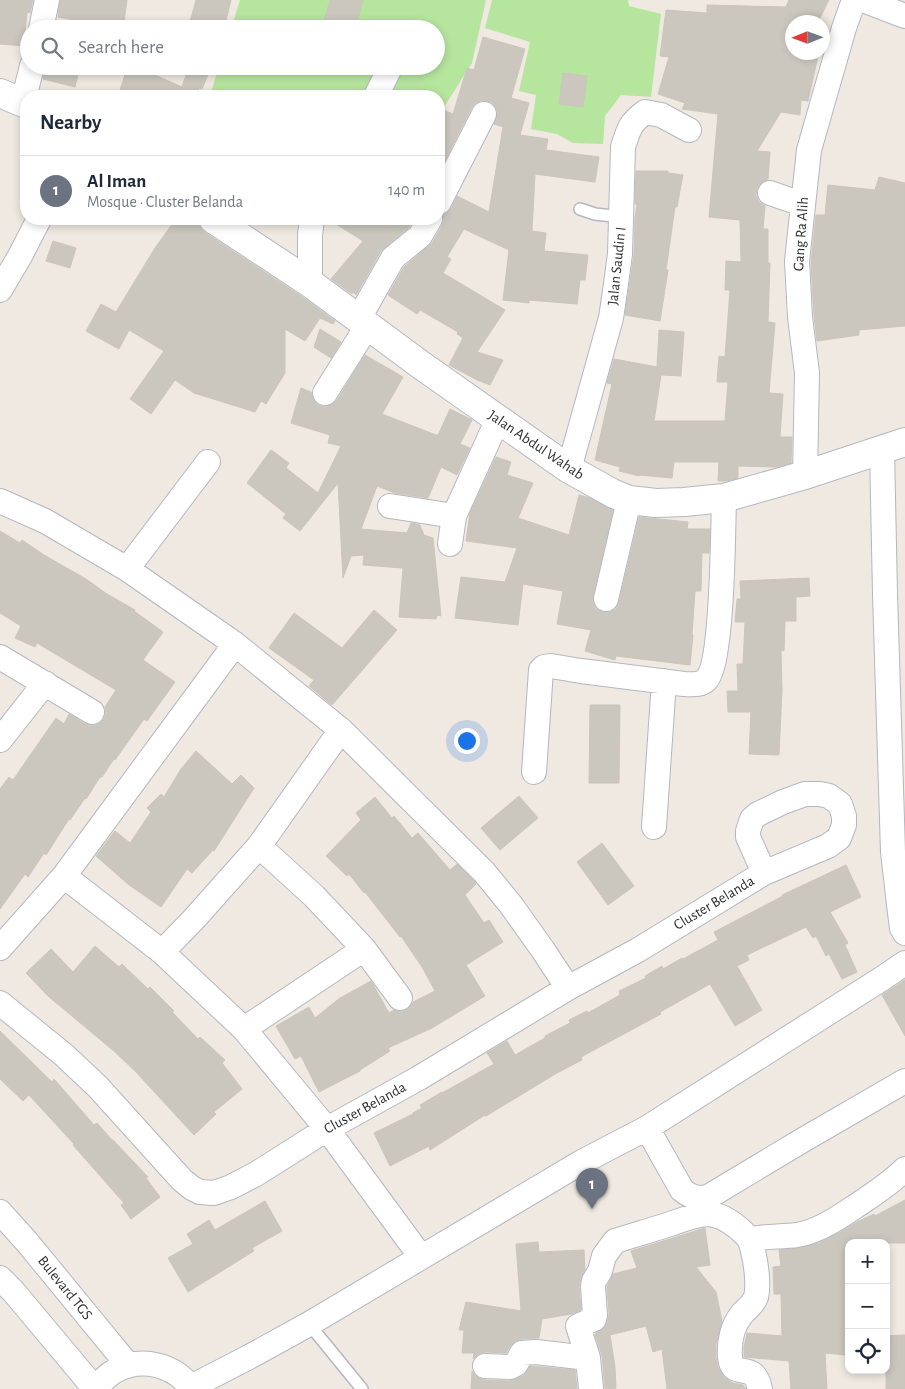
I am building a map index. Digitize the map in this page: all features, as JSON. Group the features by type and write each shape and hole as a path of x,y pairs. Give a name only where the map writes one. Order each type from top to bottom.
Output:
{"street":[{"path":"43,20 47,0"},
{"name":"Gang Ra Alih","path":"805,475 807,373 796,261 809,150 844,28 854,0"},
{"path":"863,0 905,16"},
{"path":"21,90 28,75"},
{"path":"379,90 386,75"},
{"name":"Jalan Saudin I","path":"569,469 611,318 620,254 623,147 633,122 645,112 661,116 689,130"},
{"path":"445,190 484,114"},
{"path":"770,192 802,204"},
{"path":"0,290 36,225"},
{"name":"Jalan Abdul Wahab","path":"222,225 310,283 421,365 569,469 614,494 629,500 656,503 724,498 805,475 893,445"},
{"path":"310,283 311,225"},
{"path":"325,393 364,322 393,258 420,236 426,225"},
{"path":"450,544 454,516 498,420"},
{"path":"893,445 885,594 893,852 902,928 905,933"},
{"path":"127,569 208,462"},
{"path":"534,772 541,670 544,666 697,684 706,680 710,675 718,643 724,498"},
{"path":"606,599 629,500"},
{"path":"0,501 45,521 127,569 235,644 341,730 484,872 538,942 568,988"},
{"path":"390,506 454,516"},
{"path":"0,948 64,876 235,644"},
{"path":"0,657 92,712"},
{"path":"654,827 664,681"},
{"path":"0,740 45,683"},
{"path":"162,952 260,846 341,730"},
{"path":"260,846 314,896 364,949 400,998"},
{"name":"Cluster Belanda","path":"0,1003 64,1055 98,1087 182,1180 200,1192 214,1192 231,1187 256,1174 327,1129 420,1078 568,988 638,950 764,873"},
{"path":"64,876 162,952 244,1029 327,1129 421,1257"},
{"path":"244,1029 364,949"},
{"path":"0,1278 13,1290 95,1389 104,1378 116,1370 128,1365 152,1364 174,1371 192,1388 309,1324 580,1164 647,1128 905,963"},
{"path":"647,1128 682,1190 697,1198 704,1198 714,1194 905,1081"},
{"path":"750,1239 815,1230 857,1205 905,1170"},
{"name":"Bulevard TGS","path":"0,1212 128,1365"},
{"path":"591,1389 588,1358 578,1326 594,1318 593,1286 604,1256 615,1241 708,1214 724,1217 750,1239 756,1262 756,1296 752,1306 742,1314 735,1325 730,1348 730,1359 731,1364 737,1370 749,1371 754,1375 758,1380 760,1389"},
{"path":"485,1366 510,1367 516,1364 522,1353 527,1352 588,1358"}],"lane":[{"path":"580,209 595,214 622,217"},
{"path":"309,1324 362,1389"}],"green space":[{"path":"240,0 486,0 472,63 445,106 445,90 212,90 216,75 445,75 445,20 234,20"},
{"path":"492,0 628,0 629,6 661,14 651,97 621,95 605,116 603,144 573,143 557,134 531,129 536,95 519,91 530,42 485,28"}],"building":[{"path":"0,0 33,0 30,13 27,12 26,20 20,20 20,46 0,44"},
{"path":"60,0 127,0 124,20 74,20 58,17"},
{"path":"196,0 231,0 226,20 190,20"},
{"path":"330,0 363,0 357,20 324,20"},
{"path":"789,0 829,0 822,15 785,15 785,60 817,60 808,101 801,100 800,115 781,112 757,151 770,152 768,179 757,188 756,195 759,202 765,206 763,229 768,229 768,263 770,263 768,322 775,323 769,393 783,394 780,437 792,437 791,463 775,467 738,466 738,478 726,481 718,481 719,462 674,462 672,478 639,476 619,471 620,467 595,460 612,384 607,383 614,359 657,367 659,330 684,332 681,376 661,375 654,421 725,421 728,382 717,382 719,356 725,357 730,290 725,290 726,261 741,262 740,220 709,217 718,114 682,109 685,103 658,94 669,57 660,56 666,10 707,13 707,5 786,7"},
{"path":"483,37 525,49 511,98 529,103 520,135 548,139 546,150 599,157 595,182 535,174 532,231 546,233 544,251 588,255 585,280 580,280 577,304 529,300 529,303 503,300 509,250 464,229 447,257 451,259 443,273 505,310 477,352 503,360 490,385 449,365 463,338 457,334 458,332 420,310 417,314 388,295 404,267 432,243 442,225 445,225 445,214 451,209 457,196 489,212 503,127 494,124 498,113 491,102 483,100 472,107 445,160 445,111 453,114 467,68 474,70"},
{"path":"563,73 587,76 583,107 559,104"},
{"path":"44,75 78,75 75,87 43,79"},
{"path":"125,75 155,75 182,87 186,75 208,75 202,89 199,88 198,90 120,90"},
{"path":"636,171 668,171 668,173 683,175 677,207 675,207 660,321 625,315 634,254 637,204 635,204"},
{"path":"879,177 905,183 905,326 859,330 859,335 817,341 811,263 816,215 825,215 828,185 875,190"},
{"path":"172,225 199,225 204,232 301,296 335,321 333,324 320,318 305,341 285,329 285,373 266,404 261,401 255,412 194,393 175,380 151,414 130,399 164,351 129,330 119,349 86,331 101,304 116,312 155,248"},
{"path":"338,225 410,225 381,251 356,295 331,279 363,241"},
{"path":"53,241 76,248 70,268 46,261"},
{"path":"320,329 341,342 331,358 314,347"},
{"path":"365,355 403,377 382,414 436,435 438,435 450,409 472,420 460,444 470,448 457,475 441,467 428,498 395,493 377,486 361,529 407,533 411,523 420,525 424,535 433,538 441,616 437,615 436,619 399,617 403,568 363,565 364,555 351,556 343,578 338,483 300,531 283,518 286,514 247,483 271,450 289,463 286,468 318,493 341,446 328,443 330,435 291,423 301,388 311,392 313,399 318,405 325,407 331,405 337,400"},
{"path":"496,457 511,462 507,475 533,483 518,518 569,535 579,495 590,498 613,510 593,596 593,603 596,609 602,612 610,612 616,609 619,603 639,517 688,522 687,529 710,529 709,553 702,553 701,591 695,591 690,665 616,656 615,660 585,651 591,630 557,624 563,591 523,584 518,625 455,618 461,577 505,582 517,548 466,541 470,513"},
{"path":"0,531 20,543 22,540 86,579 135,610 163,632 143,660 175,682 147,721 144,719 115,760 100,777 86,799 69,819 46,855 44,853 28,877 25,874 0,909 0,789 9,777 13,780 56,718 64,724 69,714 85,724 91,726 98,724 104,719 105,707 116,690 37,643 35,647 15,638 21,626 0,613"},
{"path":"809,578 810,596 796,597 796,621 785,621 784,651 781,650 782,690 779,755 749,754 751,712 728,712 727,691 738,691 737,664 743,664 745,622 735,622 737,599 741,599 740,581"},
{"path":"374,610 397,630 332,705 309,686 314,680 269,648 294,613 342,648"},
{"path":"590,705 620,705 619,783 589,783"},
{"path":"196,751 232,784 241,775 254,788 214,851 192,873 187,869 161,907 129,885 96,856 115,831 130,843 151,812 147,808 161,794 164,797 181,769"},
{"path":"519,796 538,818 500,850 481,828"},
{"path":"375,797 412,838 418,833 450,870 457,864 474,881 476,884 465,895 484,923 489,920 503,942 466,965 485,996 432,1028 388,1048 390,1051 360,1071 319,1092 301,1056 295,1059 276,1026 309,1007 315,1018 340,998 371,981 389,1013 394,1010 401,1012 408,1009 413,1002 435,991 422,967 401,936 349,874 347,876 326,856 361,820 356,813"},
{"path":"602,843 634,886 608,905 577,862"},
{"path":"846,865 861,897 830,912 848,943 845,945 857,972 842,979 829,954 826,956 816,936 813,938 806,927 747,955 749,960 737,966 762,1010 735,1026 710,984 660,1012 661,1014 581,1057 582,1060 485,1115 430,1150 429,1146 390,1166 374,1133 413,1114 422,1108 420,1105 494,1064 487,1053 507,1041 515,1055 570,1023 569,1020 587,1011 588,1013 620,995 619,991 646,978 645,976 662,966 663,969 718,940 714,932 782,895"},
{"path":"95,946 119,967 122,964 148,989 150,987 198,1039 200,1037 225,1060 222,1063 242,1089 214,1112 216,1114 194,1135 136,1072 48,996 26,973 51,949 73,972"},
{"path":"905,980 905,1036 882,995"},
{"path":"0,1031 52,1082 54,1079 94,1125 97,1123 148,1177 146,1178 160,1197 131,1219 121,1205 124,1203 29,1095 23,1101 0,1079"},
{"path":"905,1200 905,1243 890,1243 890,1239 845,1239 845,1355 825,1353 827,1389 791,1389 789,1361 744,1357 747,1333 782,1336 781,1294 774,1294 773,1267 781,1266 779,1250 800,1248 819,1243 857,1222 874,1214 875,1216"},
{"path":"265,1201 282,1231 252,1248 254,1251 188,1292 168,1258 193,1244 187,1234 209,1220 215,1230"},
{"path":"705,1228 710,1265 696,1267 716,1292 722,1321 716,1344 718,1367 724,1377 733,1383 743,1385 746,1389 667,1389 662,1349 653,1352 646,1326 610,1335 616,1388 605,1389 602,1356 595,1334 604,1328 607,1322 609,1314 607,1287 613,1274 637,1268 631,1251"},
{"path":"538,1242 539,1252 584,1250 585,1270 579,1287 581,1310 571,1314 542,1319 539,1338 515,1341 506,1353 485,1352 478,1354 473,1359 474,1353 462,1353 464,1330 459,1330 466,1302 521,1311 516,1244"},
{"path":"905,1335 905,1389 886,1389 886,1374 890,1374 890,1336"},
{"path":"530,1366 575,1370 577,1389 471,1389 472,1371 477,1377 484,1380 510,1381 523,1376"}],"place":[{"name":"Al Iman","path":"592,1209"}]}
